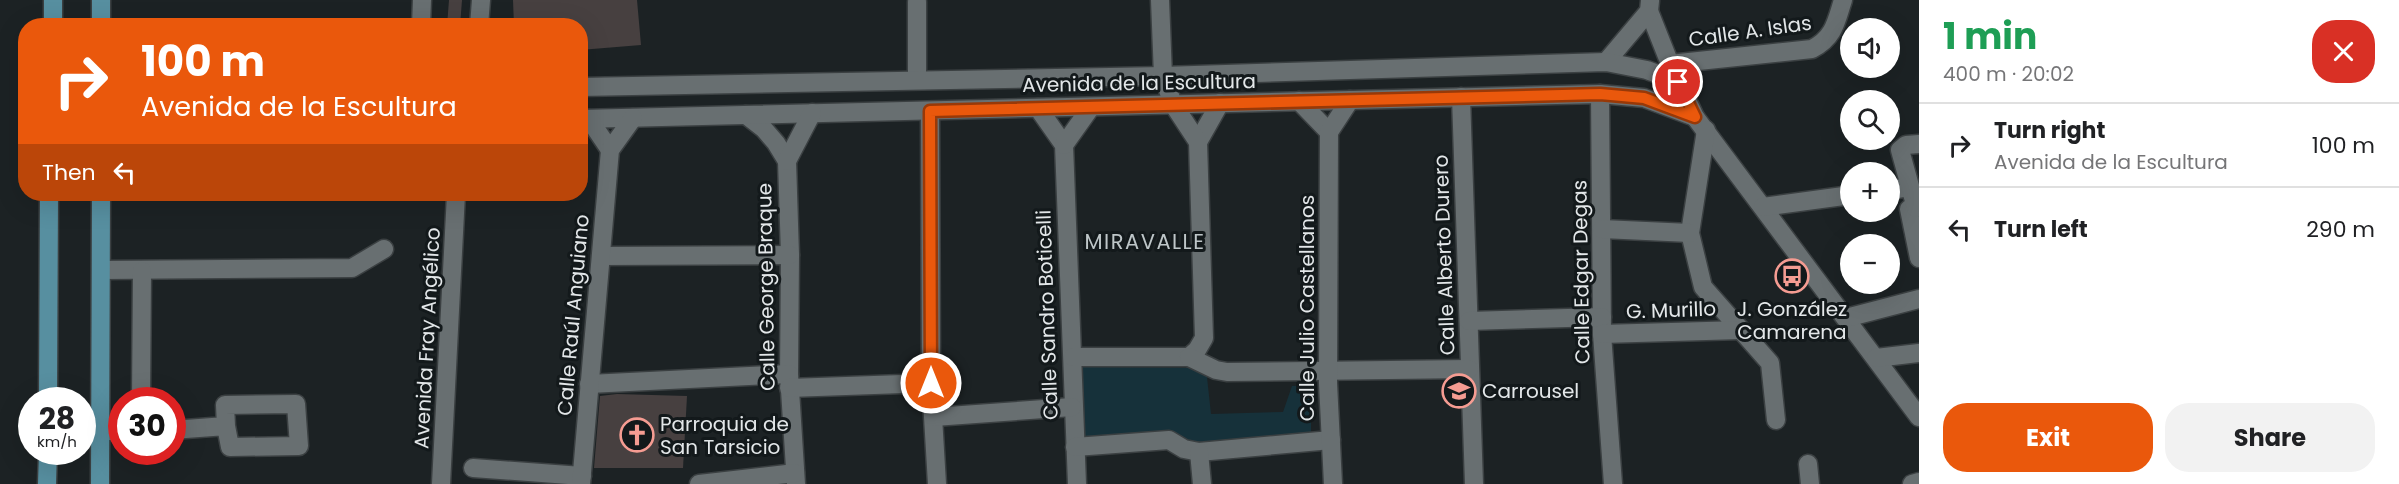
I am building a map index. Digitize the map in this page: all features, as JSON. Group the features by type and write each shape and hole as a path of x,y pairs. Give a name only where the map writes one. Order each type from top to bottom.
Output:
{"main road":[{"path":"53,18 54,0"},
{"path":"101,0 101,18"},
{"path":"48,387 49,201"},
{"path":"100,484 101,201"},
{"path":"48,465 48,484"}],"street":[{"path":"421,18 422,0"},
{"path":"480,18 481,0"},
{"path":"1160,0 1163,76 1173,104 1198,142"},
{"name":"Calle A. Islas","path":"1670,64 1812,49 1825,43 1835,26 1843,0"},
{"path":"917,2 917,81"},
{"path":"1650,5 1670,64 1701,123 1919,417"},
{"path":"1606,62 1650,5"},
{"name":"Avenida de la Escultura","path":"588,87 1163,76 1606,62 1638,67 1678,82"},
{"name":"Avenida de la Escultura","path":"588,119 1600,94 1644,98 1701,123"},
{"name":"Calle Edgar Degas","path":"1600,94 1602,325 1613,484"},
{"name":"Calle Alberto Durero","path":"1461,97 1474,484"},
{"path":"1299,101 1329,132 1350,100"},
{"path":"1193,354 1204,338 1198,142 1220,103"},
{"path":"1038,108 1064,145 1091,106"},
{"path":"930,111 931,383 937,484"},
{"name":"Calle George Braque","path":"796,478 789,381 790,255 787,161 812,113"},
{"name":"Calle George Braque","path":"746,115 770,136 787,161"},
{"path":"588,123 610,150 633,118"},
{"path":"1701,123 1690,233 1702,287 1770,363 1776,420"},
{"name":"Calle Julio Castellanos","path":"1329,132 1328,370 1333,484"},
{"path":"1919,144 1906,145 1900,150 1918,208 1909,209 1919,258"},
{"name":"Calle Sandro Boticelli","path":"1064,145 1073,357 1072,407 1077,484"},
{"name":"Calle Raúl Anguiano","path":"581,480 610,150"},
{"path":"1900,188 1910,187"},
{"path":"1763,207 1840,196"},
{"name":"Avenida Fray Angélico","path":"441,484 456,201"},
{"path":"1602,229 1690,233"},
{"path":"102,270 352,268 384,249"},
{"path":"601,256 790,255"},
{"path":"141,387 142,271"},
{"path":"1846,318 1919,299"},
{"name":"G. Murillo","path":"1469,321 1741,330"},
{"path":"1876,358 1919,353"},
{"path":"1073,357 1193,354 1216,370 1227,372 1469,369"},
{"path":"589,384 789,381 931,383"},
{"path":"296,404 299,446 230,447 226,426 225,405 296,404"},
{"path":"934,417 1072,407"},
{"path":"186,429 226,426"},
{"path":"99,431 108,431"},
{"path":"1075,447 1169,440 1184,449 1199,452 1331,440"},
{"path":"1199,452 1202,484"},
{"path":"1808,464 1810,484"},
{"path":"472,468 581,480"},
{"path":"699,484 796,478"},
{"path":"1912,484 1919,482"}],"shaded area":[{"path":"1074,367 1206,368 1211,414 1283,412 1292,386 1311,386 1311,439 1187,447 1077,441"}],"building":[{"path":"449,0 462,0 461,18 448,18"},
{"path":"513,0 637,0 641,45 588,49 588,18 514,18"},
{"name":"Parroquia de San Tarsicio","path":"617,394 687,396 683,468 594,468 600,396"}],"place":[{"name":"J. González Camarena","path":"1792,276"},
{"name":"Carrousel","path":"1459,391"},
{"name":"Parroquia de San Tarsicio","path":"637,435"}],"district":[{"name":"MIRAVALLE","path":"1145,242"}],"route":[{"path":"931,383 930,111 1600,94 1644,98 1695,117 1678,82"}]}
